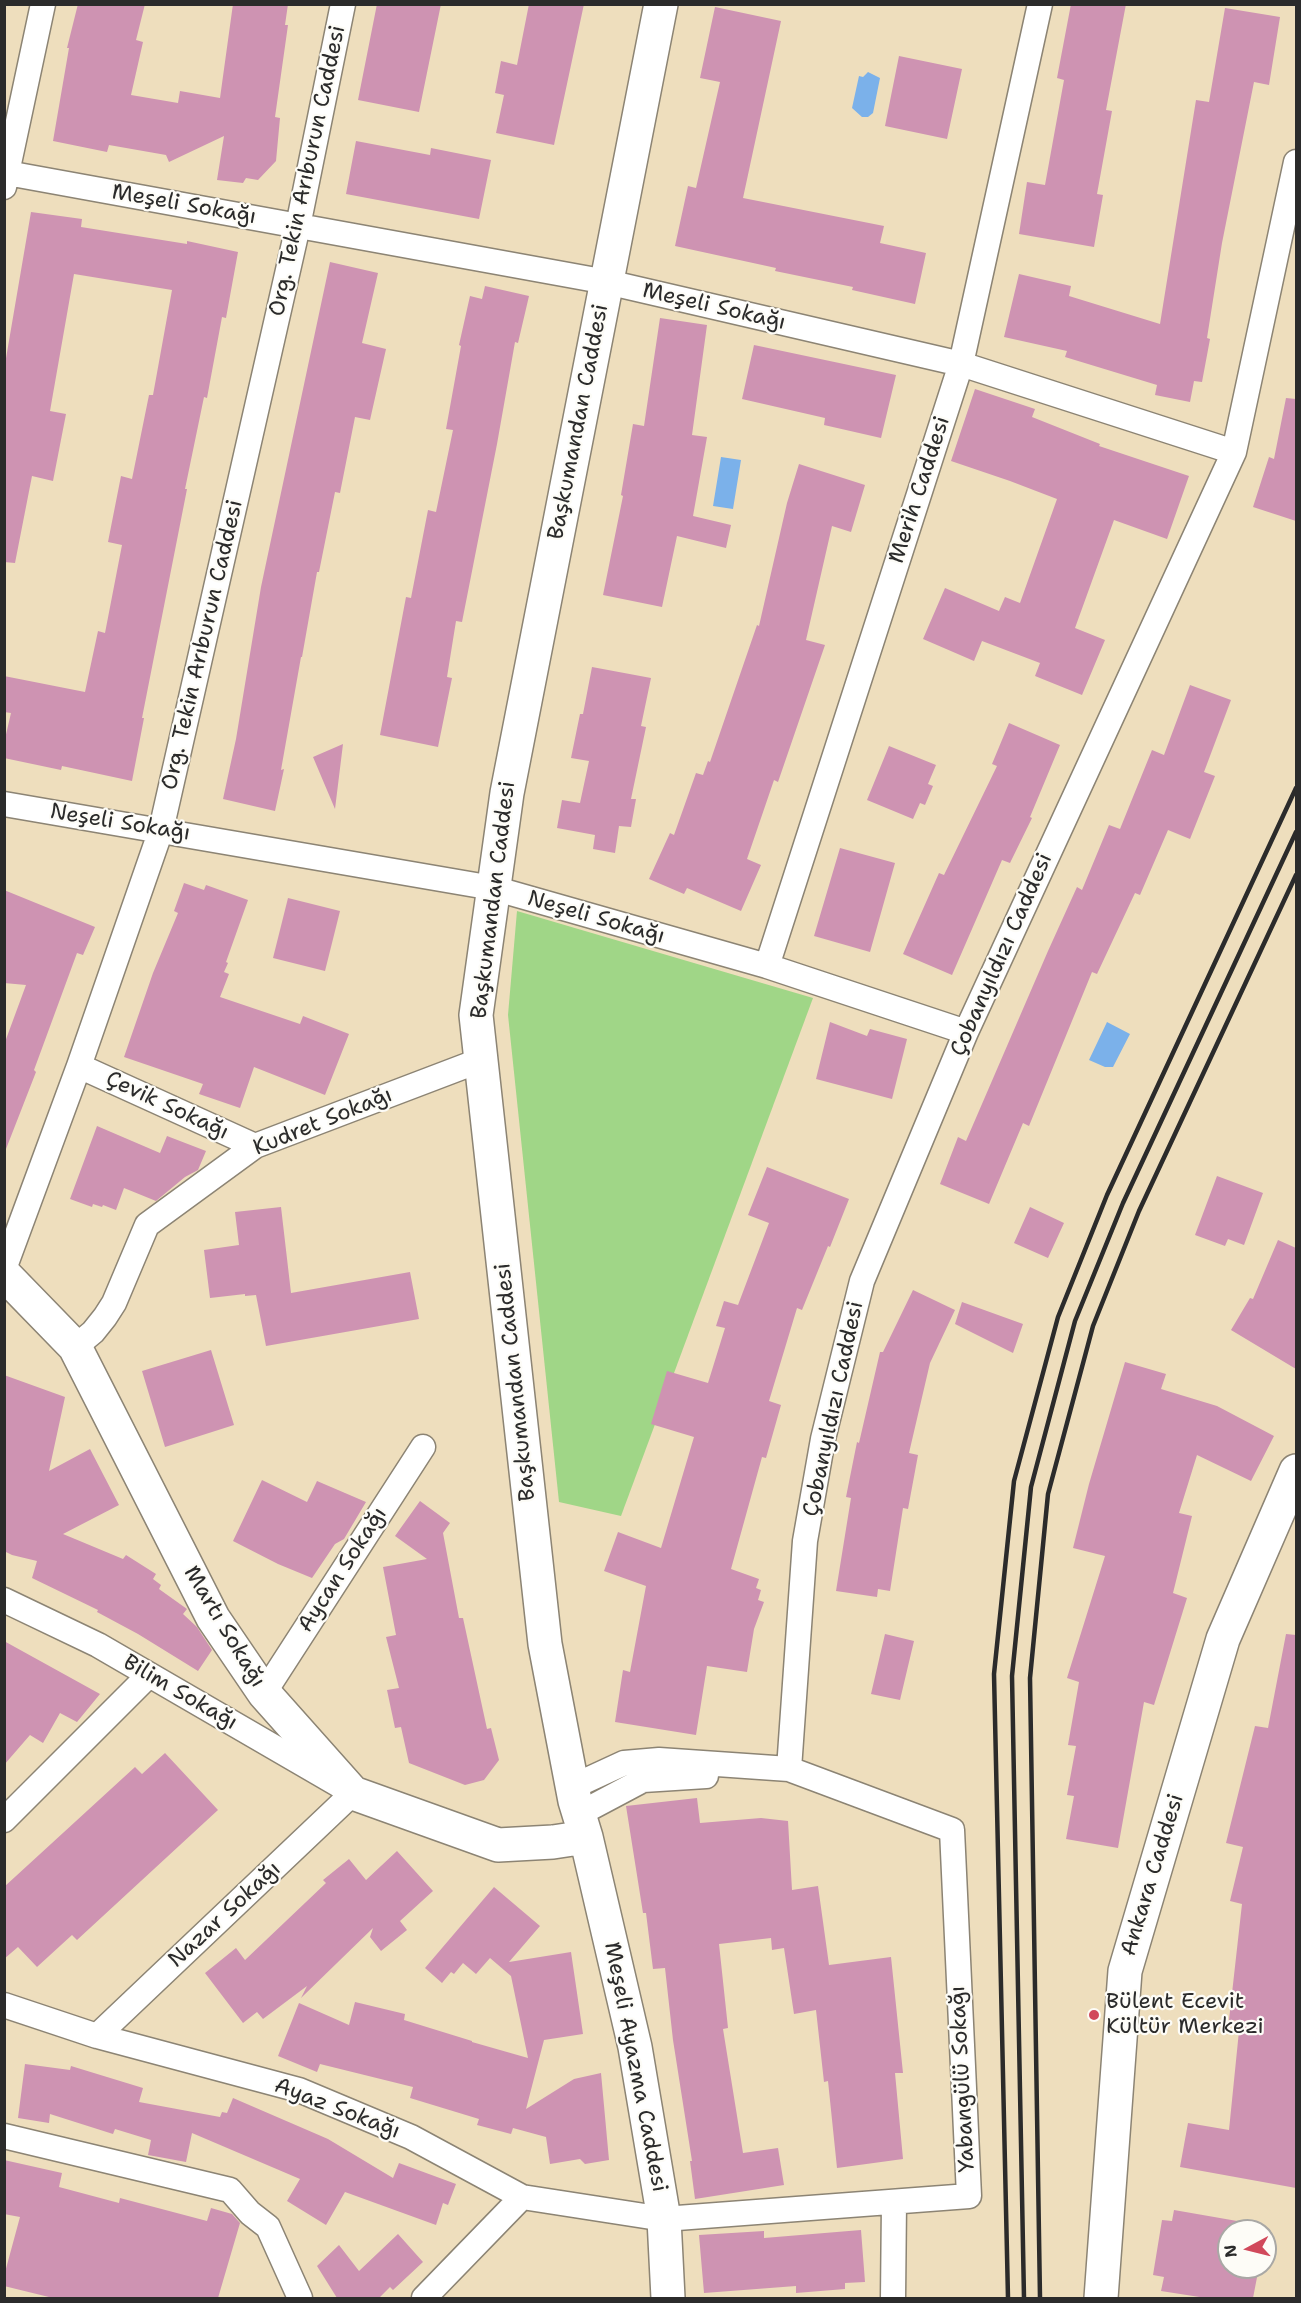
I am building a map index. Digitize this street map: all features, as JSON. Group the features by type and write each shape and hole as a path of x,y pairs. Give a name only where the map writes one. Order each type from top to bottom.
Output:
{"street":[{"path":"6,180 43,4"},
{"name":"Org. Tekin Arıburun Caddesi","path":"4,1269 80,1066 161,830 298,226 343,4"},
{"name":"Başkumandan Caddesi","path":"579,1813 545,1644 476,1015 507,793 661,4"},
{"name":"Merih Caddesi","path":"767,966 961,364 1040,4"},
{"name":"Çobanyıldızı Caddesi","path":"789,1769 805,1541 823,1438 862,1281 966,1032 1234,452 1296,162"},
{"name":"Meşeli Sokağı","path":"6,180 298,226 606,282 961,364 1234,452"},
{"name":"Neşeli Sokağı","path":"4,804 494,888 767,966 966,1032"},
{"name":"Kudret Sokağı","path":"75,1347 93,1332 114,1303 147,1225 255,1146 481,1060"},
{"name":"Çevik Sokağı","path":"80,1066 255,1146"},
{"name":"Martı Sokağı","path":"4,1274 75,1347 213,1618 264,1693 353,1793 498,1845 554,1842 579,1813"},
{"name":"Aycan Sokağı","path":"264,1693 423,1447"},
{"name":"Ankara Caddesi","path":"1101,2298 1125,1971 1223,1640 1296,1471"},
{"name":"Bilim Sokağı","path":"4,1600 98,1645 353,1793"},
{"path":"4,1820 149,1675"},
{"name":"Yabangülü Sokağı","path":"579,1813 643,1780 789,1769 952,1830 969,2196 664,2219"},
{"name":"Nazar Sokağı","path":"97,2036 353,1793"},
{"name":"Meşeli Ayazma Caddesi","path":"579,1813 635,2047 664,2219 668,2298"},
{"name":"Ayaz Sokağı","path":"4,2005 97,2036 299,2090 411,2137 522,2196 664,2219"},
{"path":"4,2136 230,2190 250,2213 268,2227 300,2298"},
{"path":"424,2298 522,2196"},
{"path":"893,2298 894,2203"}],"green space":[{"path":"517,911 813,998 621,1516 559,1502 508,1015"}],"water":[{"path":"868,72 880,78 873,113 868,117 862,117 852,108 859,76 863,77"},
{"path":"721,457 741,460 733,509 713,506"},
{"path":"1107,1022 1130,1034 1113,1067 1105,1067 1089,1060"}],"building":[{"path":"78,4 145,4 136,40 143,42 131,95 178,103 180,91 220,98 233,4 288,4 285,25 288,25 275,117 280,118 276,161 258,180 246,178 243,183 217,180 224,136 169,162 166,155 109,145 107,152 53,141 69,48 67,48"},
{"path":"377,4 441,4 419,112 358,100"},
{"path":"529,4 584,4 554,145 496,133 504,95 495,93 501,61 517,65"},
{"path":"1071,4 1126,4 1106,110 1112,111 1097,194 1103,195 1094,247 1019,234 1027,182 1045,185 1064,80 1057,78"},
{"path":"715,7 781,21 743,198 884,226 880,243 926,253 915,304 852,290 853,287 775,271 776,268 675,246 688,186 696,188 720,82 700,78"},
{"path":"1225,8 1280,17 1269,85 1254,82 1222,243 1202,382 1194,381 1190,402 1155,395 1157,385 1065,357 1067,351 1004,337 1019,274 1071,286 1069,296 1160,324 1196,100 1209,102"},
{"path":"899,56 962,69 947,139 885,126"},
{"path":"356,141 430,155 431,148 491,160 479,219 346,194"},
{"path":"31,212 82,219 81,227 187,244 187,241 238,252 226,318 222,317 207,398 204,397 185,489 187,489 142,718 144,718 132,781 62,766 61,770 4,758 4,743 11,713 4,712 4,676 85,692 98,631 105,633 122,545 108,542 121,476 132,479 149,395 153,395 172,290 74,274 50,411 66,414 53,481 32,476 15,563 4,562 4,370"},
{"path":"330,262 378,273 362,343 386,349 370,420 355,417 340,493 335,492 301,657 281,770 284,769 275,811 223,799 236,739 261,587"},
{"path":"485,286 529,296 518,343 515,342 462,622 456,621 447,677 452,678 438,747 380,735 406,597 411,598 428,510 436,512 453,430 446,429 461,346 459,345 470,296 482,299"},
{"path":"660,318 707,325 692,435 707,437 693,516 731,525 726,548 677,536 662,607 603,595 623,496 621,495 633,424 644,426"},
{"path":"754,345 896,375 881,438 824,425 825,418 742,399"},
{"path":"975,389 1035,409 1032,417 1100,444 1099,446 1189,476 1167,539 1114,520 1075,628 1105,640 1082,695 1035,676 1040,663 982,641 974,661 923,639 945,588 999,611 1005,597 1020,603 1057,499 951,461"},
{"path":"1286,398 1296,399 1296,521 1253,507 1269,457 1274,459"},
{"path":"799,464 865,485 851,532 832,526 806,640 825,645 778,782 774,780 747,859 761,865 741,911 687,888 684,894 649,879 670,833 674,835 696,773 703,775 708,761 710,762 757,625 759,626 787,503"},
{"path":"592,667 651,678 641,726 646,727 631,799 636,799 631,827 619,826 615,853 593,849 595,835 557,828 562,800 580,803 589,761 571,758"},
{"path":"1190,685 1231,700 1204,772 1215,776 1190,839 1168,830 1140,895 1135,893 1097,974 1092,972 1029,1126 1023,1123 989,1204 940,1184 958,1137 966,1141 1077,887 1082,890 1109,825 1120,829 1152,750 1164,755"},
{"path":"1009,723 1060,745 1030,817 1032,818 1010,863 1002,860 952,975 903,954 939,873 944,875 997,766 992,764"},
{"path":"343,744 335,809 313,757"},
{"path":"889,746 936,765 928,784 933,786 925,805 920,803 913,819 867,800"},
{"path":"840,848 895,863 870,952 814,936"},
{"path":"184,883 204,890 206,885 248,900 226,962 228,963 224,972 229,974 220,997 300,1024 303,1016 349,1034 325,1095 254,1067 240,1108 199,1094 203,1084 124,1057 153,973 178,913 174,911"},
{"path":"4,890 95,927 83,955 77,953 34,1070 36,1072 6,1149 5,1042 26,985 4,983"},
{"path":"288,898 340,911 325,971 273,958"},
{"path":"830,1022 867,1036 870,1029 907,1039 892,1099 816,1079"},
{"path":"97,1126 160,1153 167,1136 206,1151 198,1170 185,1177 156,1201 124,1188 116,1210 103,1205 102,1207 93,1204 92,1207 70,1199"},
{"path":"767,1167 849,1199 802,1310 797,1308 769,1401 781,1405 766,1458 762,1457 731,1569 759,1579 756,1588 761,1590 758,1600 764,1602 754,1629 747,1672 707,1666 696,1735 615,1722 623,1670 630,1672 646,1586 604,1571 618,1532 661,1548 694,1437 651,1424 667,1371 708,1383 725,1328 716,1326 724,1301 738,1305 769,1223 748,1215"},
{"path":"1217,1176 1263,1193 1244,1245 1228,1239 1225,1246 1195,1235"},
{"path":"281,1207 291,1293 410,1272 419,1319 266,1346 256,1295 210,1298 204,1250 239,1245 235,1212"},
{"path":"1030,1207 1064,1223 1048,1258 1014,1243"},
{"path":"1278,1240 1296,1248 1296,1369 1231,1330 1250,1298 1253,1299"},
{"path":"913,1290 955,1310 930,1363 909,1453 918,1455 908,1509 903,1508 890,1591 878,1589 877,1597 836,1591 851,1498 846,1497 857,1442 859,1443 880,1352 883,1352"},
{"path":"962,1302 1023,1324 1013,1353 955,1324"},
{"path":"211,1350 234,1425 165,1447 142,1371"},
{"path":"1125,1362 1166,1374 1161,1389 1217,1406 1274,1436 1251,1481 1197,1455 1179,1513 1192,1516 1173,1593 1187,1598 1154,1705 1144,1702 1118,1848 1066,1839 1074,1796 1067,1795 1076,1746 1068,1745 1079,1682 1067,1678 1105,1556 1073,1548 1089,1484"},
{"path":"4,1375 65,1397 49,1471 90,1449 119,1505 63,1534 123,1559 126,1555 156,1574 153,1579 161,1585 159,1589 187,1609 183,1614 197,1627 212,1650 198,1671 97,1612 98,1610 32,1578 37,1561 4,1551"},
{"path":"262,1480 307,1502 317,1481 366,1502 344,1539 335,1544 312,1578 233,1541"},
{"path":"420,1501 450,1523 443,1533 459,1618 463,1618 487,1729 491,1728 499,1760 484,1780 465,1785 409,1763 401,1727 395,1728 387,1690 399,1688 386,1637 396,1635 383,1567 427,1559 395,1536"},
{"path":"885,1634 914,1641 900,1700 871,1694"},
{"path":"1286,1634 1296,1635 1296,2188 1180,2167 1188,2123 1229,2130 1240,2021 1229,2020 1242,1904 1230,1901 1243,1847 1226,1843 1255,1726 1268,1728"},
{"path":"4,1641 100,1694 77,1722 60,1713 43,1743 30,1735 4,1765"},
{"path":"165,1753 218,1810 77,1940 72,1935 37,1967 18,1947 4,1959 4,1887 135,1767 142,1774"},
{"path":"697,1798 700,1823 761,1818 788,1821 792,1890 818,1886 829,1965 891,1957 903,2073 895,2073 903,2159 837,2168 828,2081 824,2082 816,2010 794,2014 784,1948 772,1950 771,1938 719,1944 728,2028 723,2029 743,2153 778,2148 784,2185 695,2199 690,2161 692,2161 673,2040 665,1968 653,1969 646,1913 643,1913 626,1806"},
{"path":"397,1851 433,1891 400,1921 407,1930 381,1951 370,1937 373,1928 301,1998 307,1986 263,2019 257,2012 243,2023 205,1973 236,1948 245,1960 326,1883 323,1880 349,1859 366,1880"},
{"path":"494,1887 540,1926 509,1962 571,1952 583,2034 544,2040 526,2109 574,2079 601,2073 609,2160 585,2164 580,2159 550,2164 546,2137 513,2128 511,2134 477,2125 479,2119 410,2098 413,2087 320,2064 317,2072 278,2056 299,2003 349,2025 355,2002 405,2014 404,2020 528,2058 511,1976 490,1958 476,1974 463,1963 442,1983 425,1968"},
{"path":"25,2064 70,2070 71,2066 143,2088 139,2102 220,2117 222,2112 227,2113 233,2098 328,2139 393,2178 399,2163 456,2184 448,2205 443,2203 436,2225 345,2192 326,2225 287,2201 300,2179 192,2133 186,2162 148,2155 151,2140 115,2129 113,2134 50,2114 49,2123 18,2118"},
{"path":"4,2160 62,2173 59,2187 119,2203 120,2198 207,2221 211,2208 232,2214 240,2223 218,2298 53,2298 4,2286 4,2276 20,2217 4,2214"},
{"path":"1174,2210 1226,2219 1217,2219 1217,2279 1257,2279 1253,2298 1206,2298 1161,2291 1164,2277 1153,2275 1162,2220 1172,2221"},
{"path":"861,2230 865,2282 845,2283 845,2289 796,2293 796,2286 704,2293 699,2235 764,2231 764,2238"},
{"path":"398,2234 423,2262 393,2290 390,2287 379,2298 337,2298 317,2266 339,2245 359,2271"}],"railway":[{"path":"1008,2298 994,1674 1014,1481 1058,1317 1107,1195 1296,788"},
{"path":"1024,2298 1012,1676 1031,1487 1075,1321 1123,1203 1296,832"},
{"path":"1040,2298 1030,1678 1048,1494 1093,1326 1139,1211 1296,875"}],"place":[{"name":"Bülent Ecevit Kültür Merkezi","path":"1094,2015"}]}
